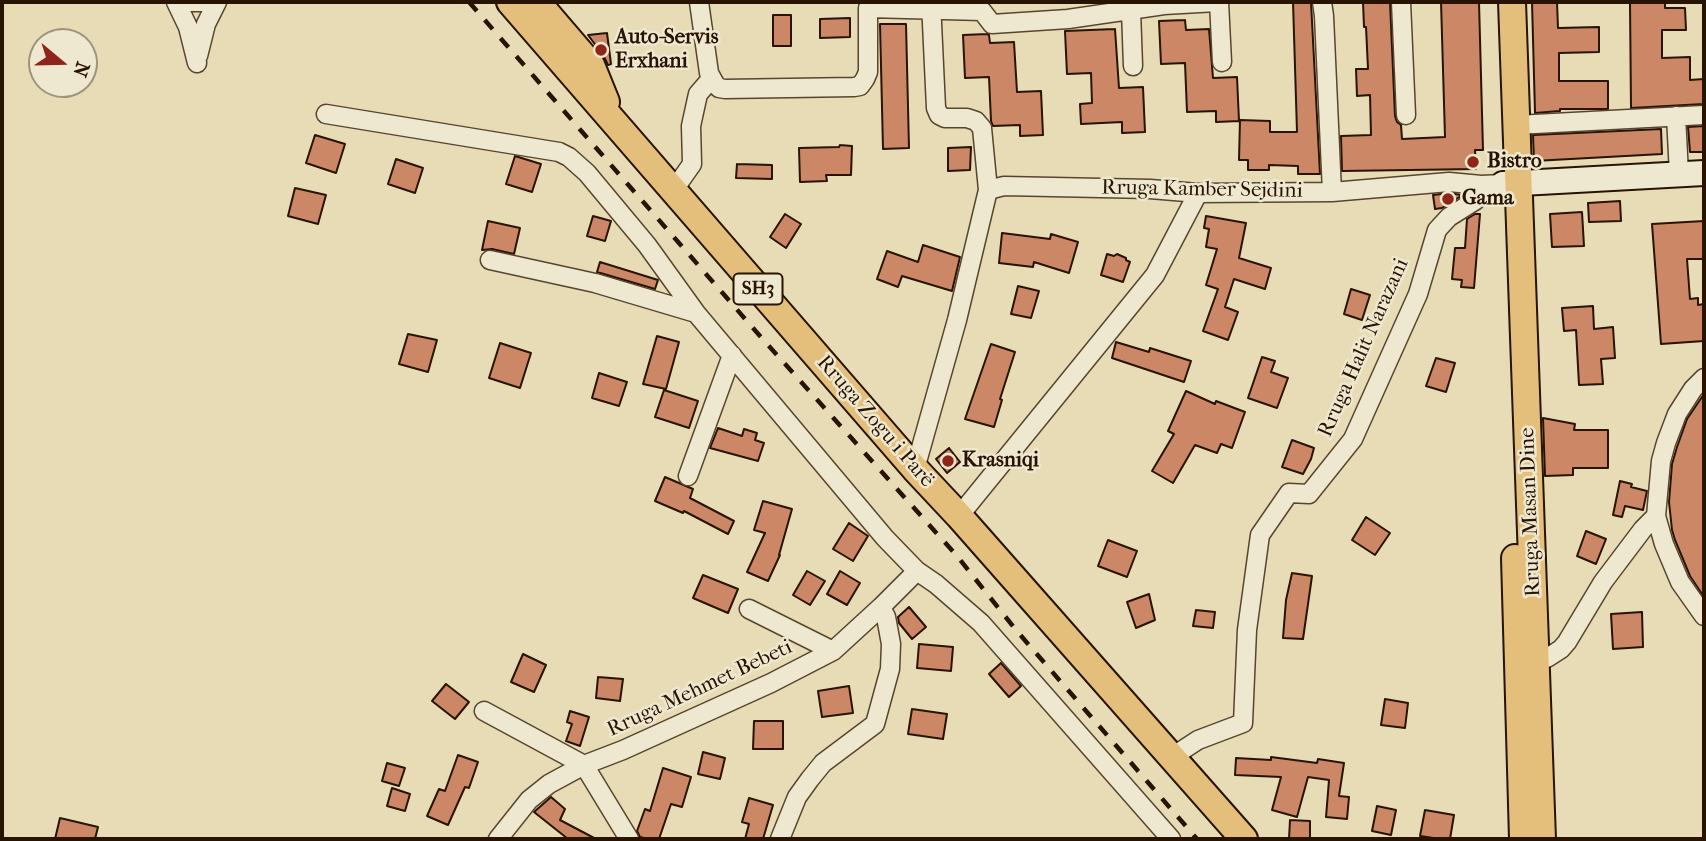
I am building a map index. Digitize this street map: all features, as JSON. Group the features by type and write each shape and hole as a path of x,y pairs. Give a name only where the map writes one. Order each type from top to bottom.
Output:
{"main road":[{"name":"Rruga Zogu i Parë","path":"510,2 915,469 1244,839"},
{"path":"537,2 591,65 614,124"},
{"path":"1496,2 1501,184"},
{"path":"1501,184 1516,125 1512,2"},
{"name":"Rruga Kamber Sejdini","path":"1501,184 1704,173"},
{"name":"Rruga Masan Dine","path":"1501,184 1536,658 1542,839"},
{"name":"Rruga Masan Dine","path":"1501,184 1523,839"}],"street":[{"path":"176,2 188,27 197,63 200,42 217,2"},
{"path":"191,2 202,2"},
{"path":"699,2 711,79 719,88 725,89 860,86 867,72 868,8 931,6 982,11 992,24 1068,19 1164,3 1218,2 1222,62"},
{"path":"1322,2 1332,192"},
{"path":"1401,2 1405,115"},
{"path":"915,469 957,320 988,190 982,128 976,121 967,118 945,118 939,115 936,108 931,6"},
{"path":"1131,10 1133,66"},
{"path":"673,191 692,164 691,126 698,94 711,79"},
{"path":"326,114 559,152 569,157 587,173 647,245 696,313 885,538 917,571 981,623 1171,839"},
{"path":"1516,125 1704,115"},
{"path":"1676,116 1679,174"},
{"name":"Rruga Kamber Sejdini","path":"988,190 1017,186 1150,189 1198,194 1332,192 1449,182 1501,184"},
{"name":"Rruga Halit Narazani","path":"1172,757 1198,740 1243,723 1247,630 1259,534 1289,493 1309,494 1353,439 1418,294 1437,230 1449,217 1501,184"},
{"path":"959,516 1155,275 1198,194"},
{"path":"490,260 595,283 696,313"},
{"path":"688,476 732,355"},
{"path":"1704,377 1677,414 1666,443 1661,461 1656,516 1680,582 1704,616"},
{"path":"1536,658 1548,658 1567,642 1603,582 1656,516"},
{"name":"Rruga Mehmet Bebeti","path":"498,839 529,800 549,784 584,765 771,683 832,651 917,571"},
{"path":"780,839 797,797 823,763 875,724 890,669 891,644 886,617 881,607"},
{"path":"749,609 832,651"},
{"path":"484,711 584,765 629,839"}],"building":[{"path":"1293,2 1311,2 1320,174 1298,174 1298,166 1269,165 1269,170 1248,170 1248,160 1239,160 1240,120 1270,121 1270,132 1297,132"},
{"path":"1363,2 1390,2 1395,116 1401,125 1402,139 1445,137 1441,2 1479,2 1483,150 1475,150 1476,169 1342,171 1341,136 1371,135 1370,95 1357,96 1356,69 1368,69"},
{"path":"1532,2 1557,2 1558,28 1599,27 1599,52 1559,53 1559,81 1608,81 1608,109 1560,109 1535,113"},
{"path":"1665,2 1665,8 1685,8 1686,30 1662,30 1662,58 1690,57 1690,80 1704,79 1704,104 1631,108 1630,3"},
{"path":"773,15 791,15 791,46 773,46"},
{"path":"850,18 850,37 820,38 820,19"},
{"path":"1185,20 1186,30 1209,29 1213,78 1237,77 1239,121 1216,122 1216,111 1187,112 1185,63 1161,64 1159,21"},
{"path":"880,24 906,24 909,148 883,149"},
{"path":"1115,29 1119,88 1143,87 1145,132 1122,133 1122,122 1081,124 1080,104 1092,103 1091,73 1067,74 1065,31"},
{"name":"Auto-Servis Erxhani","path":"607,33 611,64 608,65 588,35"},
{"path":"987,34 990,43 1014,42 1017,92 1041,91 1043,135 1020,136 1020,125 993,126 989,77 965,78 963,35"},
{"path":"1704,126 1704,152 1690,152 1688,127"},
{"path":"1661,129 1662,154 1534,161 1533,135"},
{"path":"315,135 345,144 336,173 306,163"},
{"path":"852,146 851,175 826,175 827,181 800,182 799,148"},
{"path":"971,147 970,170 948,171 948,148"},
{"path":"515,156 541,164 532,192 506,184"},
{"path":"396,159 423,168 415,193 388,184"},
{"path":"737,164 772,165 772,179 736,178"},
{"path":"295,188 326,195 318,224 288,216"},
{"path":"1449,193 1461,196 1442,208 1435,209 1433,195"},
{"path":"1620,201 1621,221 1589,222 1588,203"},
{"path":"1582,212 1584,246 1552,247 1550,214"},
{"path":"785,214 801,224 786,248 770,237"},
{"path":"1480,214 1474,288 1461,287 1462,280 1452,279 1455,248 1465,248 1467,219"},
{"path":"593,216 611,221 605,241 587,236"},
{"path":"1206,216 1246,223 1239,258 1271,268 1265,289 1234,279 1225,307 1238,312 1228,340 1203,331 1218,289 1206,285 1217,249 1206,247 1209,229 1204,228"},
{"path":"488,221 520,228 514,254 492,249 482,250"},
{"path":"1704,221 1704,259 1687,259 1690,299 1698,298 1698,305 1704,304 1704,341 1661,344 1652,224"},
{"path":"1002,233 1050,239 1051,234 1078,242 1069,273 1034,262 1033,267 999,263"},
{"path":"923,245 960,257 952,291 902,276 898,287 877,279 887,251 918,262"},
{"path":"1107,254 1117,254 1130,262 1123,282 1101,275"},
{"path":"600,262 658,280 655,289 597,272"},
{"path":"1018,286 1039,291 1031,318 1011,314"},
{"path":"1351,289 1370,295 1362,320 1344,314"},
{"path":"1593,306 1594,329 1613,327 1615,358 1601,359 1603,384 1579,385 1576,330 1564,331 1562,308"},
{"path":"408,334 437,340 428,372 399,364"},
{"path":"657,336 679,342 666,389 643,384"},
{"path":"1116,342 1149,352 1150,348 1191,361 1184,382 1112,358"},
{"path":"500,343 531,353 520,388 489,378"},
{"path":"991,344 1015,352 994,427 965,419"},
{"path":"1262,357 1275,361 1271,372 1288,378 1277,408 1248,398"},
{"path":"1436,358 1455,363 1446,392 1426,386"},
{"path":"599,373 627,382 619,406 592,398"},
{"path":"664,390 698,401 689,428 655,417"},
{"path":"1186,391 1215,404 1216,401 1245,412 1232,448 1221,444 1217,453 1195,445 1173,483 1152,471 1174,434 1168,431"},
{"path":"1704,394 1704,597 1690,576 1675,540 1669,502 1672,464 1677,447 1687,419"},
{"path":"1543,418 1575,424 1574,430 1608,430 1608,468 1573,468 1573,475 1545,476"},
{"path":"718,428 742,436 744,429 757,433 755,440 764,443 758,461 710,448"},
{"path":"1292,440 1314,448 1303,474 1282,467"},
{"name":"Krasniqi","path":"949,448 960,462 947,473 936,459"},
{"path":"665,477 693,489 690,498 734,521 728,534 684,511 683,513 655,501"},
{"path":"1620,481 1647,491 1643,510 1625,506 1622,517 1613,515"},
{"path":"763,501 792,509 780,555 768,581 747,572 765,533 754,530"},
{"path":"1366,517 1390,533 1375,555 1352,540"},
{"path":"849,523 868,536 853,561 833,549"},
{"path":"1586,531 1606,539 1596,564 1577,556"},
{"path":"1108,540 1137,551 1127,577 1098,566"},
{"path":"807,571 825,581 810,605 793,595"},
{"path":"840,571 860,583 847,605 827,594"},
{"path":"1292,573 1312,576 1303,639 1283,638 1286,600"},
{"path":"703,575 738,589 728,613 693,598"},
{"path":"1149,594 1155,620 1136,628 1127,602"},
{"path":"909,607 926,627 912,639 899,623 898,617"},
{"path":"1196,610 1215,612 1213,628 1193,626"},
{"path":"1642,612 1643,647 1613,649 1611,614"},
{"path":"919,644 953,647 951,671 917,668"},
{"path":"523,654 546,665 534,692 511,682"},
{"path":"1001,663 1021,686 1009,697 989,674"},
{"path":"598,677 623,679 620,701 596,698"},
{"path":"446,684 469,702 455,719 432,701"},
{"path":"849,686 853,713 822,717 818,691"},
{"path":"1385,699 1408,703 1405,728 1381,725"},
{"path":"912,709 947,714 943,739 908,734"},
{"path":"570,711 589,717 580,746 566,741 572,724 567,722"},
{"path":"754,721 783,721 783,749 753,749"},
{"path":"703,752 725,758 720,779 698,774"},
{"path":"458,755 478,762 469,788 465,787 448,825 427,816 439,789 445,791"},
{"path":"1271,757 1317,763 1318,759 1344,763 1339,796 1349,797 1347,819 1326,817 1329,780 1308,777 1297,817 1272,810 1281,777 1235,775 1236,758 1271,760"},
{"path":"387,763 405,768 399,786 382,781"},
{"path":"663,768 691,777 682,807 671,804 659,839 640,837 637,831 645,809 650,811"},
{"path":"392,788 410,794 405,811 387,806"},
{"path":"551,797 565,809 560,820 596,839 568,839 534,812"},
{"path":"749,798 773,805 763,839 745,839 749,824 742,822"},
{"path":"1377,806 1396,810 1391,835 1372,831"},
{"path":"1425,810 1454,815 1450,839 1420,836"},
{"path":"60,818 98,827 95,839 55,839"},
{"path":"1290,820 1310,821 1310,839 1289,839"}],"railway":[{"path":"469,2 760,336 957,556 1016,630 1197,839"}],"place":[{"name":"Auto-Servis Erxhani","path":"601,50"},
{"name":"Bistro","path":"1473,162"},
{"name":"Gama","path":"1448,199"},
{"name":"Krasniqi","path":"948,461"}]}
